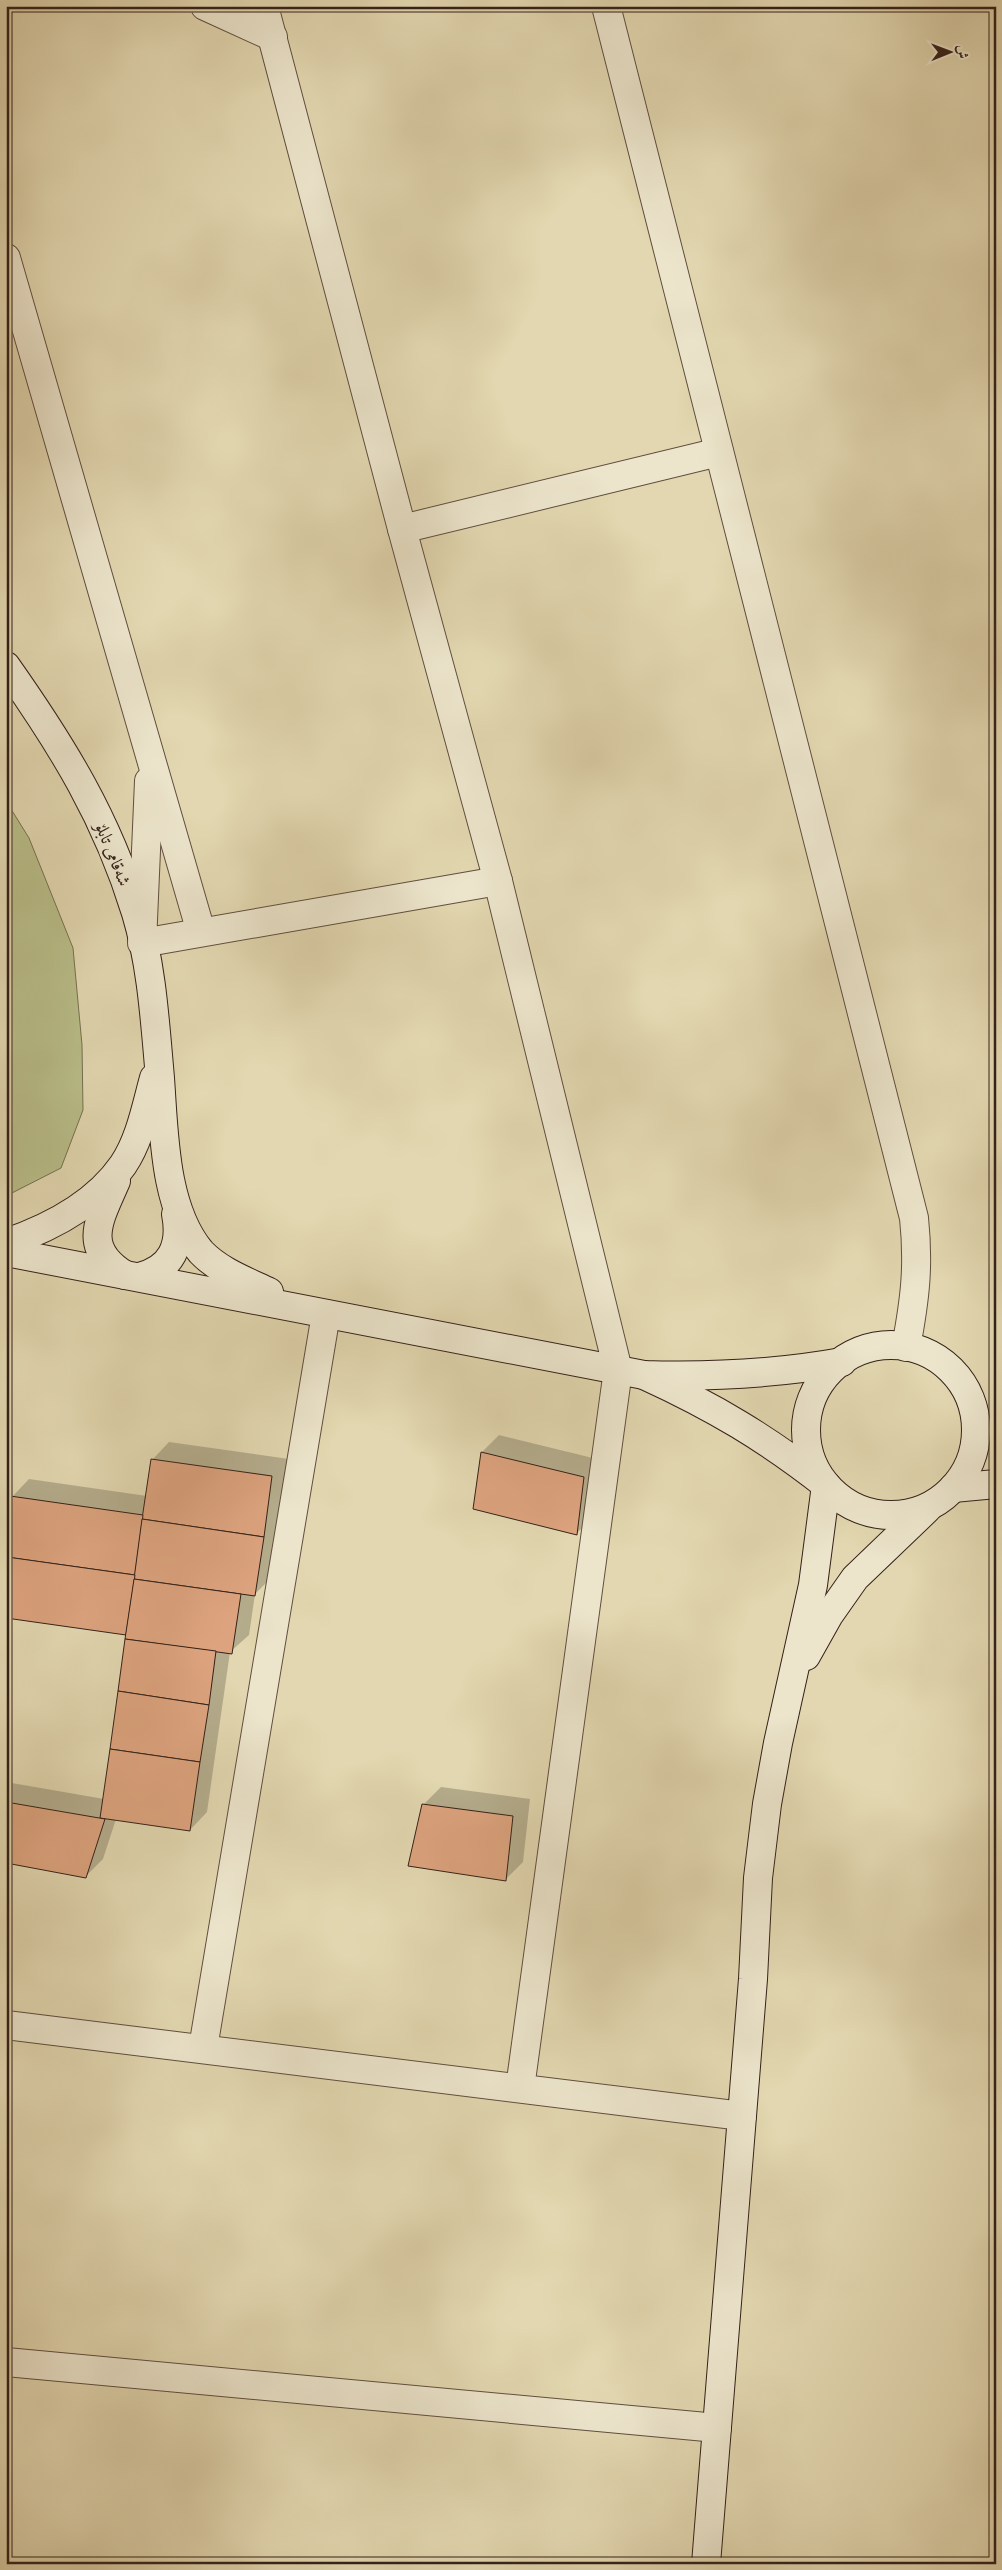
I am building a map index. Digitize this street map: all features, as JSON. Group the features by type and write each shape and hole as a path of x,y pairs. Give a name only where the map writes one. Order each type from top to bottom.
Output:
{"street":[{"path":"204,6 273,37"},
{"path":"264,6 402,529 632,1372 520,2088"},
{"path":"606,6 914,1218 918,1258 914,1305 906,1347"},
{"path":"6,258 201,932"},
{"path":"402,529 720,452"},
{"name":"شەقامی تابلۆ","path":"6,666 80,778 118,856 136,916 150,985 173,1195"},
{"path":"150,758 142,943 498,881"},
{"path":"158,1065 140,1125 102,1211 96,1236 102,1256 132,1276 149,1275 166,1264 176,1250 178,1226 173,1195"},
{"path":"6,1243 71,1214 105,1186 124,1164"},
{"path":"173,1195 189,1236 210,1259 239,1278 315,1311"},
{"path":"6,1252 632,1372 744,1376 778,1373 842,1362"},
{"path":"204,2048 315,1311"},
{"path":"706,2564 742,2116 758,1878 767,1804 790,1685 813,1585 826,1485 812,1460 806,1432 810,1405 818,1387 831,1370 865,1349 886,1346 906,1347 931,1356 948,1368 961,1383 996,1412"},
{"path":"632,1372 704,1402 767,1441 848,1504 875,1514 904,1515 931,1505"},
{"path":"790,1685 842,1594 872,1560 931,1505 953,1488 968,1464 975,1436 972,1408 961,1383"},
{"path":"953,1488 996,1484"},
{"path":"6,2025 742,2116"},
{"path":"6,2362 717,2428"}],"green space":[{"path":"6,801 29,838 73,948 82,1045 83,1110 61,1168 6,1196"}],"building":[{"path":"481,1452 584,1477 577,1535 473,1509"},
{"path":"151,1459 272,1476 264,1537 142,1519"},
{"path":"10,1496 143,1515 135,1575 6,1557 6,1526"},
{"path":"142,1519 264,1537 255,1596 134,1579"},
{"path":"7,1557 135,1575 126,1635 6,1618"},
{"path":"134,1579 241,1594 232,1654 125,1639"},
{"path":"125,1639 216,1651 209,1705 118,1691"},
{"path":"118,1691 209,1705 200,1762 110,1749"},
{"path":"110,1749 200,1762 190,1831 100,1818"},
{"path":"6,1802 105,1819 86,1878 6,1863"},
{"path":"422,1804 513,1816 506,1881 408,1866"}]}
